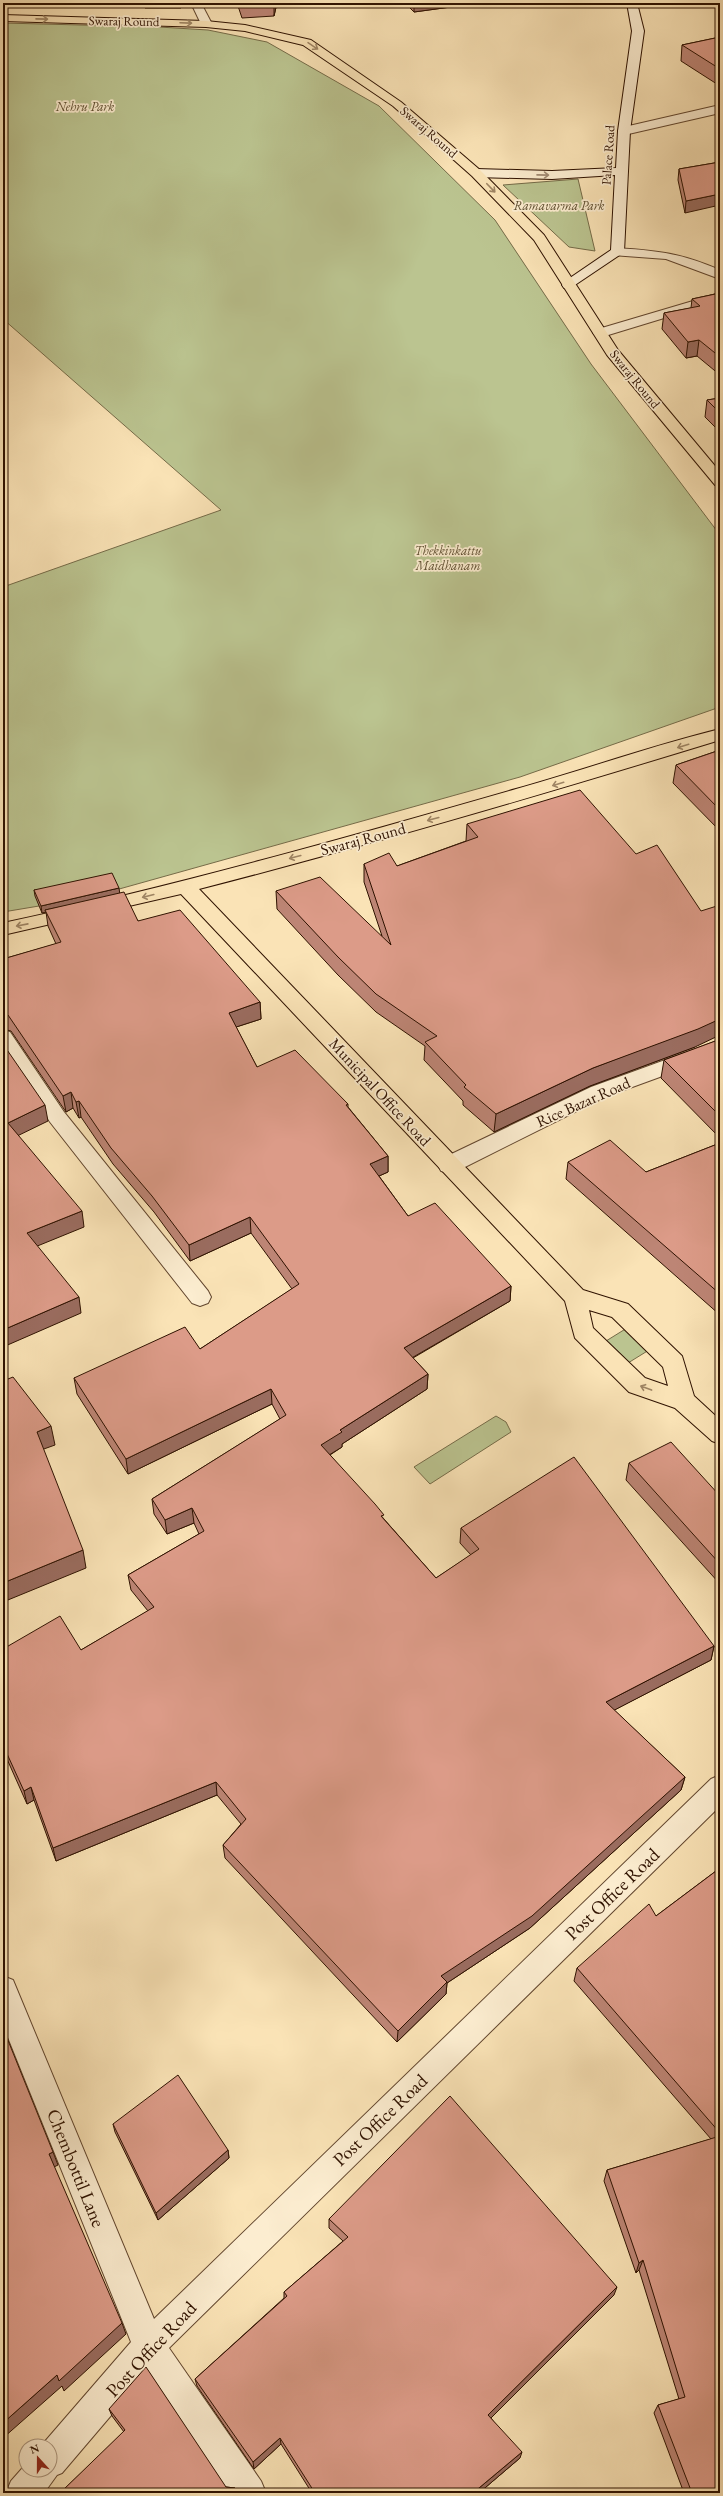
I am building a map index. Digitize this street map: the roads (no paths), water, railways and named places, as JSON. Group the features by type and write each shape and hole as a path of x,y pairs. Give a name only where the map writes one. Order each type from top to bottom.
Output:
{"main road":[{"name":"Swaraj Round","path":"3,18 206,24 245,28 307,42 397,104 476,173 539,238 617,358 720,482"},
{"name":"Swaraj Round","path":"3,929 71,915 186,887 527,794 720,734"},
{"name":"Municipal Office Road","path":"186,887 575,1297"},
{"path":"683,1401 674,1363 620,1310 575,1297 583,1332 637,1385 683,1401 720,1434"}],"street":[{"path":"196,3 206,24"},
{"name":"Palace Road","path":"617,252 624,131 638,31 632,3"},
{"path":"624,131 720,109"},
{"path":"476,173 552,175 621,171"},
{"path":"569,285 617,252 680,258 720,275"},
{"path":"600,333 720,298"},
{"path":"3,1037 57,1116 200,1297"},
{"name":"Rice Bazar Road","path":"449,1165 598,1092 720,1047"},
{"name":"Post Office Road","path":"58,2452 149,2346 720,1788"},
{"name":"Chembottil Lane","path":"3,1990 149,2346 249,2493"},
{"path":"22,2493 35,2478"}],"park label":[{"name":"Nehru Park","path":"85,106"},
{"name":"Ramavarma Park","path":"559,205"},
{"name":"Thekkinkattu Maidhanam","path":"448,558"}]}
